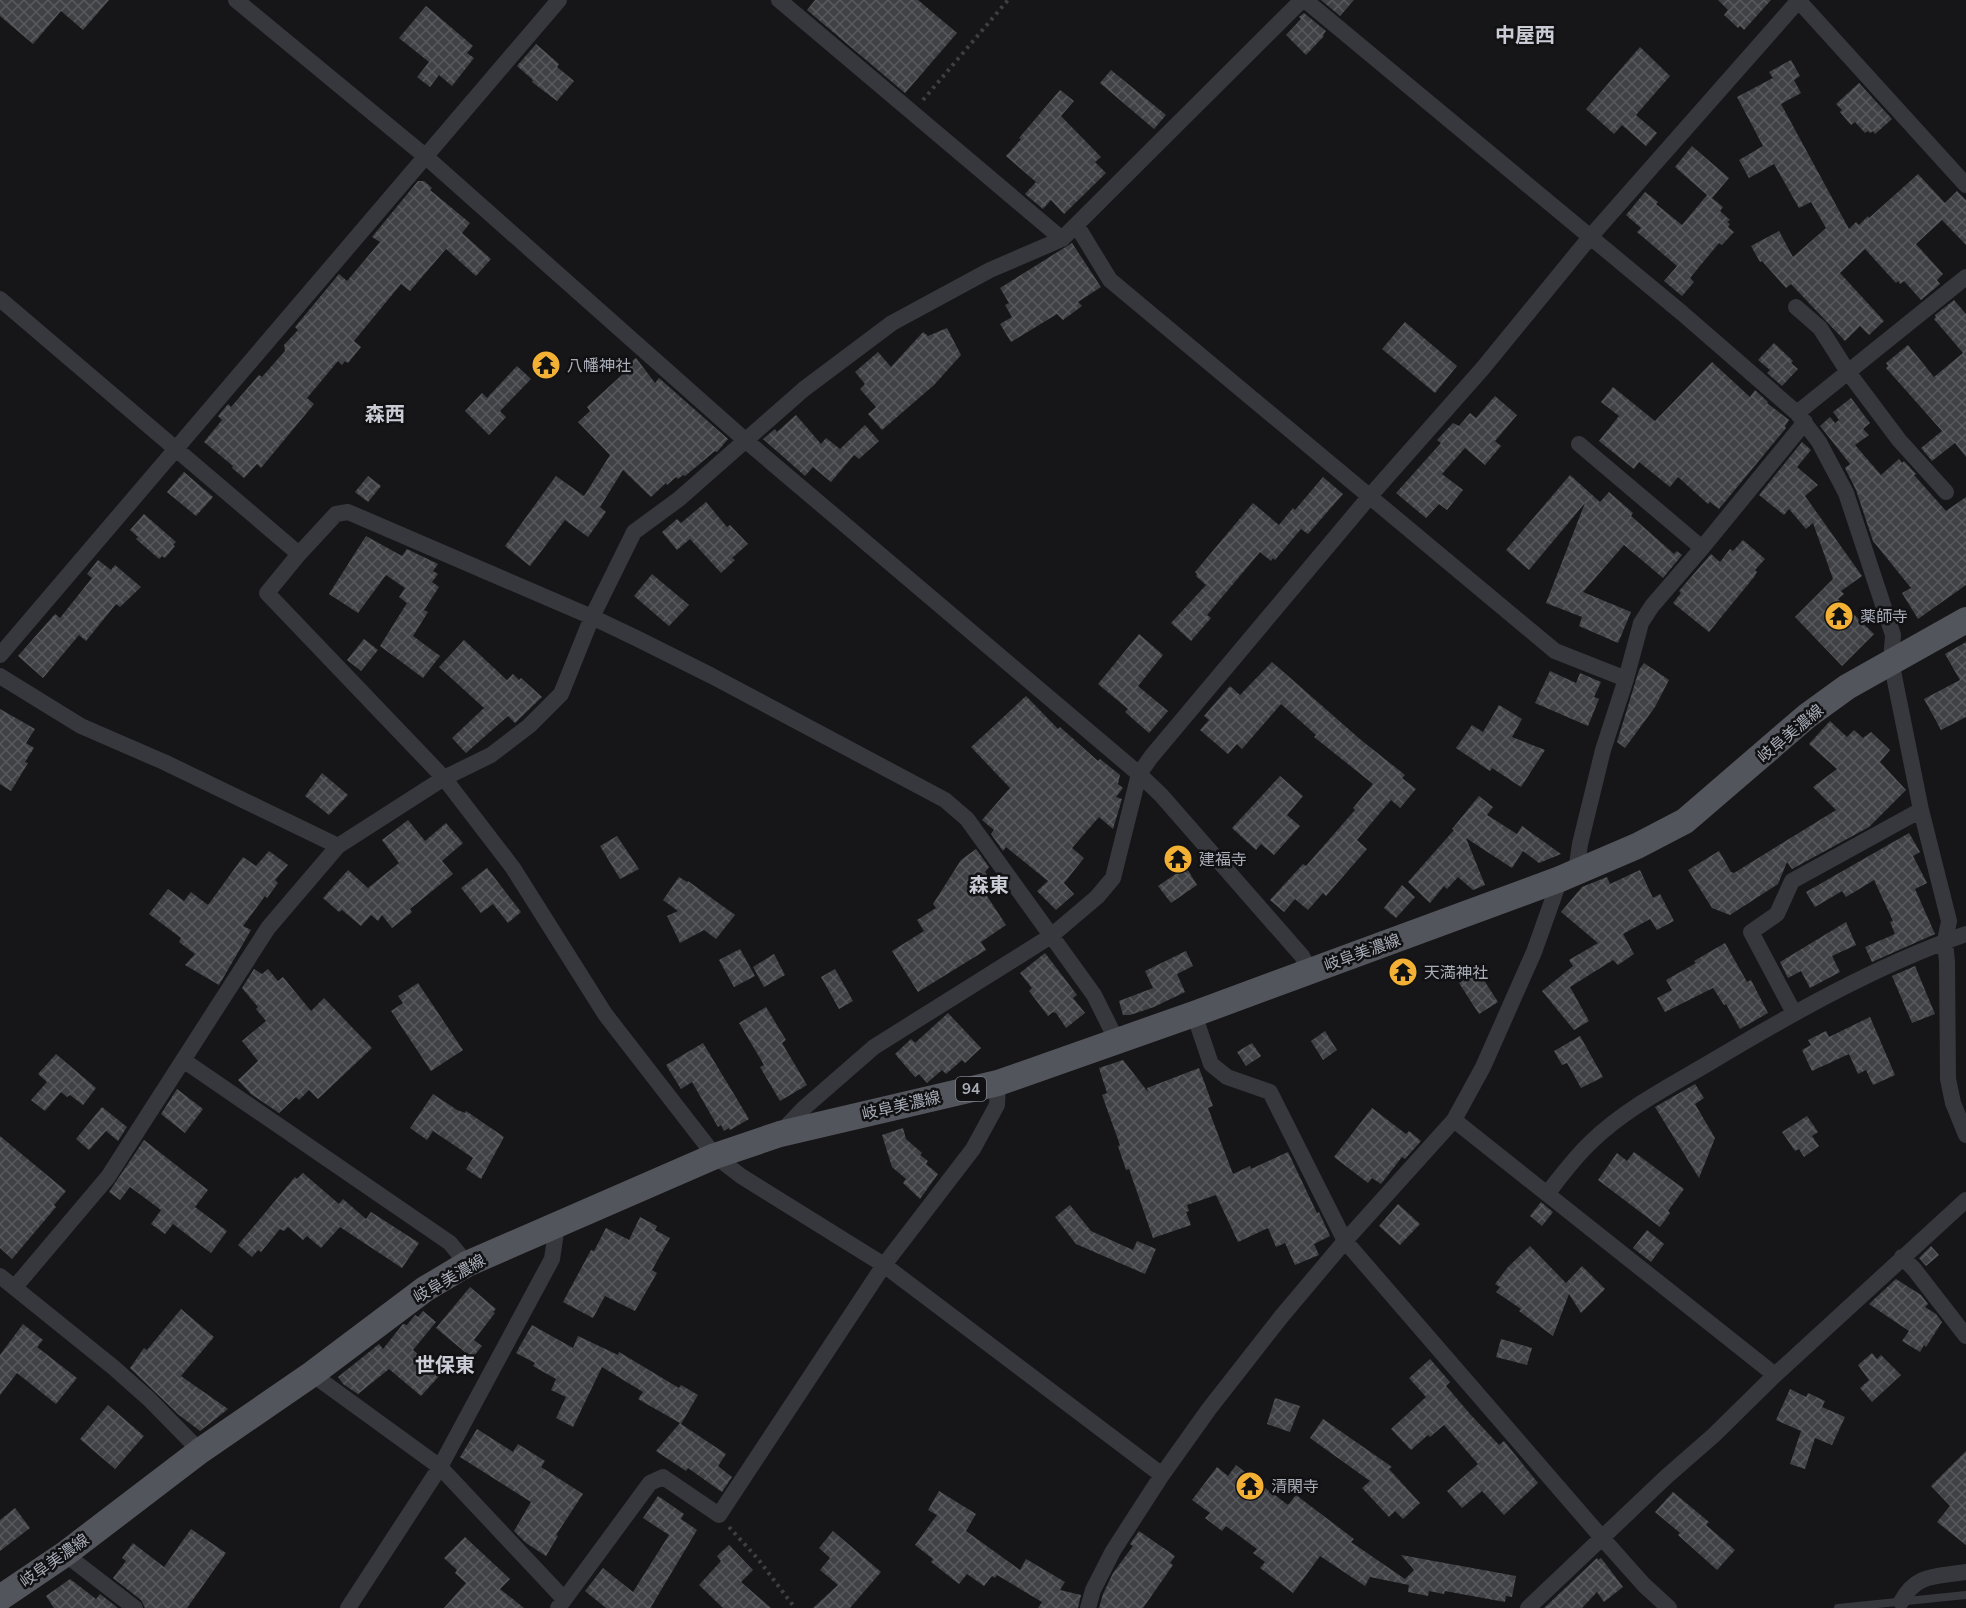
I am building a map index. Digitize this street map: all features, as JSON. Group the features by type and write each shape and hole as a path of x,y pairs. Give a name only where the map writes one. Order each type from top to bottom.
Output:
{"main road":[{"name":"岐阜美濃線","path":"0,1598 64,1554 200,1451 312,1374 425,1289 467,1264 715,1156 780,1134 998,1083 1310,971 1568,875 1637,846 1685,821 1807,716 1847,687 1966,621"}],"street":[{"path":"236,0 425,156 744,440 1139,774 1161,795 1302,956 1310,971"},
{"path":"0,655 559,0"},
{"path":"779,0 1062,239"},
{"path":"15,1287 108,1177 268,928 338,846 444,778 491,755 529,726 561,694 592,617 634,532 679,499 804,388 892,323 990,270 1062,239 1303,0 1591,236 1801,417 1820,442 1846,493 1893,635 1892,662 1920,810 1949,921 1945,942 1948,1079 1953,1103 1966,1135"},
{"path":"780,1134 804,1108 874,1047 1051,936 1097,897 1113,878 1139,774 1151,757 1370,496 1483,368 1591,236 1799,0 1966,185"},
{"path":"1077,226 1110,280 1555,651 1626,679"},
{"path":"1088,1608 1093,1590 1113,1551 1209,1408 1345,1241 1454,1120 1484,1067 1580,844 1603,750 1626,679 1641,622 1702,548 1801,417 1848,372 1966,277"},
{"path":"0,300 299,554"},
{"path":"1796,307 1820,328 1848,372 1899,440 1946,492"},
{"path":"1579,444 1702,548"},
{"path":"1117,1041 1094,995 967,819 945,800 712,676 592,617 348,512 336,514 267,593 444,778 513,868 605,1014 715,1156 741,1176 884,1265 1162,1475"},
{"path":"0,676 81,726 164,762 338,846"},
{"path":"1794,1013 1751,932 1777,914 1792,881 1920,810"},
{"path":"1546,1194 1570,1162 1592,1140 1635,1107 1794,1013 1860,980 1966,934"},
{"path":"1194,1014 1211,1064 1227,1077 1270,1092 1345,1241 1644,1586 1669,1608"},
{"path":"183,1060 450,1243 467,1264"},
{"path":"312,1374 440,1467 561,1604 650,1483 663,1477 719,1515 884,1265 973,1149 997,1105 998,1083"},
{"path":"1454,1120 1775,1375"},
{"path":"1528,1608 1775,1375 1966,1200"},
{"path":"348,1608 440,1467 552,1259 557,1226"},
{"path":"1902,1257 1966,1336"},
{"path":"0,1276 127,1380 200,1451"},
{"path":"64,1554 135,1608"},
{"path":"1901,1602 1908,1588 1919,1580 1966,1572"}],"lane":[{"path":"1838,1608 1966,1595"}],"path":[{"path":"913,112 1008,0"},
{"path":"719,1515 758,1559 795,1608"}],"building":[{"path":"0,0 109,0 83,30 61,11 33,44 0,16"},
{"path":"815,0 918,0 957,33 905,93 807,10"},
{"path":"1321,0 1354,0 1340,16"},
{"path":"1718,0 1771,0 1744,30 1740,26 1738,28 1724,15 1728,10"},
{"path":"426,6 473,46 467,53 474,58 452,86 439,75 430,87 417,77 429,62 399,38"},
{"path":"1304,13 1326,31 1306,55 1286,35"},
{"path":"536,44 559,64 557,67 574,81 557,101 532,82 533,80 517,66"},
{"path":"1640,47 1670,76 1636,115 1657,133 1646,146 1622,125 1614,134 1586,109"},
{"path":"1791,60 1800,76 1794,80 1801,93 1781,104 1849,229 1856,222 1859,225 1868,216 1869,218 1918,174 1945,203 1957,191 1966,200 1966,245 1942,220 1916,244 1943,274 1937,280 1940,284 1921,300 1904,281 1900,284 1898,281 1896,283 1865,249 1840,273 1884,321 1869,335 1860,326 1845,341 1791,284 1786,288 1762,261 1760,262 1751,246 1779,231 1793,257 1826,228 1811,202 1799,208 1774,164 1749,178 1739,160 1763,146 1737,97 1773,78 1769,72"},
{"path":"1111,70 1166,115 1154,129 1100,83"},
{"path":"1859,83 1892,119 1875,134 1873,131 1865,133 1855,122 1851,125 1836,104"},
{"path":"1060,90 1074,101 1061,116 1101,157 1095,162 1106,173 1064,214 1051,200 1043,209 1025,194 1036,182 1006,156"},
{"path":"1692,146 1729,178 1712,198 1723,207 1720,211 1730,220 1727,222 1730,224 1728,227 1734,232 1722,245 1719,243 1690,278 1694,282 1682,296 1664,281 1677,266 1637,232 1641,228 1626,215 1645,192 1682,225 1707,195 1675,167"},
{"path":"418,181 424,181 432,188 430,190 470,223 462,233 491,259 476,276 446,249 410,291 401,284 354,341 361,347 348,363 345,361 342,365 338,361 307,398 314,404 261,468 257,464 244,478 204,442 222,420 218,416 228,404 231,407 259,375 262,377 285,351 284,345 298,330 295,327 339,274 347,281 380,242 372,237"},
{"path":"1072,243 1101,287 1078,302 1082,306 1063,320 1057,314 1011,342 1000,324 1012,317 1005,305 1009,303 1000,288"},
{"path":"1954,300 1966,314 1966,457 1955,443 1932,461 1921,448 1942,431 1886,368 1888,366 1886,363 1908,345 1934,377 1963,353 1934,319 1935,315"},
{"path":"1405,322 1457,366 1435,393 1382,349"},
{"path":"947,328 961,355 934,385 882,430 868,414 876,407 860,389 865,384 855,372 878,352 891,367 923,332 928,336"},
{"path":"1774,343 1798,369 1782,386 1767,373 1770,370 1758,360"},
{"path":"636,358 655,383 659,378 728,439 717,452 715,451 685,476 678,479 676,477 667,485 666,483 651,497 623,470 600,507 606,512 588,537 565,520 530,566 505,546 556,476 584,496 610,455 578,422 590,411 587,407 625,372 622,369"},
{"path":"1712,362 1750,397 1755,390 1767,403 1789,420 1786,428 1719,509 1710,502 1708,504 1678,477 1670,487 1639,462 1634,469 1599,441 1619,416 1601,402 1613,387 1655,421"},
{"path":"517,366 531,379 500,411 506,417 489,435 465,411 482,393 487,398"},
{"path":"1495,396 1517,415 1495,441 1501,446 1485,465 1465,448 1442,474 1463,490 1447,510 1439,504 1426,518 1396,493 1441,443 1437,440 1453,423 1459,426 1470,413 1476,418"},
{"path":"1851,398 1870,423 1863,429 1869,435 1855,445 1881,475 1899,459 1902,463 1904,461 1916,474 1914,475 1946,511 1966,497 1966,585 1918,619 1902,593 1911,588 1873,541 1856,490 1845,468 1850,464 1820,426 1830,417 1835,423 1839,420 1833,412"},
{"path":"796,415 821,444 826,438 840,449 865,425 879,441 859,459 854,455 831,482 813,467 805,476 763,439 775,429 777,432"},
{"path":"1802,442 1811,450 1797,467 1818,485 1805,496 1862,576 1841,591 1844,594 1838,599 1874,634 1842,666 1795,617 1833,579 1813,523 1806,529 1789,509 1784,515 1759,495"},
{"path":"184,472 213,497 196,516 167,492"},
{"path":"1570,475 1600,502 1609,492 1633,513 1631,516 1674,554 1677,551 1682,555 1663,578 1624,545 1583,592 1631,612 1618,643 1579,626 1582,617 1546,603 1585,503 1529,570 1506,550"},
{"path":"368,476 381,486 368,502 355,492"},
{"path":"1323,477 1343,494 1308,534 1301,529 1275,560 1273,558 1271,561 1260,552 1207,615 1211,618 1191,641 1171,623 1206,585 1196,576 1195,572 1253,503 1279,525"},
{"path":"706,502 727,527 730,525 748,544 732,558 735,560 721,573 690,539 677,550 662,532 677,519 681,523"},
{"path":"144,514 176,542 165,558 162,556 159,559 136,539 138,537 130,530"},
{"path":"366,536 402,556 407,549 438,564 433,571 438,574 432,582 439,587 424,610 428,612 413,636 440,656 423,678 380,646 407,603 399,597 405,588 386,575 358,613 329,594"},
{"path":"1743,540 1765,559 1755,570 1757,572 1754,577 1709,632 1673,603 1681,593 1679,591 1711,554 1720,562 1730,549 1733,551"},
{"path":"98,560 111,570 115,565 141,587 120,607 116,604 86,641 79,635 43,678 18,656 55,614 60,618 92,578 87,574"},
{"path":"652,574 689,605 669,626 634,596"},
{"path":"1139,634 1163,655 1138,686 1168,711 1149,733 1125,712 1128,709 1098,684"},
{"path":"364,639 378,650 361,671 347,660"},
{"path":"464,640 507,680 513,674 519,680 521,678 542,697 515,723 508,716 466,753 452,738 484,708 439,667"},
{"path":"1966,642 1966,717 1941,730 1924,699 1960,680 1945,654"},
{"path":"1272,662 1361,740 1405,775 1402,778 1416,789 1400,808 1391,800 1357,840 1367,849 1326,896 1323,893 1308,910 1295,899 1284,912 1270,900 1303,864 1306,866 1355,810 1353,808 1373,784 1314,737 1316,735 1281,704 1242,749 1237,744 1228,754 1200,730 1209,720 1204,716 1230,686 1240,695"},
{"path":"1644,663 1669,680 1655,707 1625,748 1617,742 1639,670"},
{"path":"1550,671 1576,683 1580,673 1601,682 1594,697 1599,699 1588,726 1535,703"},
{"path":"1026,696 1058,729 1060,727 1098,761 1100,759 1120,775 1118,784 1123,788 1116,797 1122,799 1113,829 1099,817 1072,848 1084,858 1064,883 1074,894 1056,910 1037,891 1048,881 1006,847 1003,851 991,834 994,830 982,820 1010,788 971,747"},
{"path":"1499,705 1522,719 1512,737 1545,750 1521,787 1492,768 1490,771 1456,748 1472,725 1483,732"},
{"path":"0,709 35,729 26,743 34,748 11,791 0,784"},
{"path":"1830,721 1847,737 1854,730 1863,738 1871,732 1890,750 1880,762 1906,790 1869,827 1792,869 1787,862 1778,884 1730,915 1712,908 1688,870 1719,851 1731,872 1734,873 1836,810 1813,787 1837,769 1809,744"},
{"path":"322,773 348,795 329,815 305,796"},
{"path":"1280,776 1303,796 1287,815 1300,826 1274,855 1261,844 1256,850 1232,828"},
{"path":"1479,796 1493,807 1487,815 1517,834 1522,826 1561,854 1539,863 1523,851 1512,868 1466,838 1485,885 1473,890 1458,877 1447,889 1444,886 1430,903 1408,882 1454,830 1452,829"},
{"path":"408,820 425,841 446,823 463,843 442,861 453,874 410,909 412,912 392,928 382,915 378,921 371,915 361,926 323,898 348,870 368,888 399,863 382,840"},
{"path":"1909,833 1920,852 1913,856 1927,883 1915,889 1935,934 1872,962 1865,947 1895,934 1890,922 1893,921 1874,880 1846,897 1842,891 1815,907 1806,892"},
{"path":"617,836 639,869 620,879 600,846"},
{"path":"976,849 989,867 985,872 991,880 981,887 1006,925 981,942 986,950 918,992 892,951 924,931 917,920 936,908 933,904 961,860"},
{"path":"269,851 288,865 275,880 278,883 267,898 265,896 243,926 251,930 219,985 185,965 195,954 179,942 181,938 149,914 168,889 184,901 191,892 208,905 243,857 256,866"},
{"path":"1186,867 1197,885 1171,903 1158,886"},
{"path":"487,868 521,912 508,923 493,904 481,913 461,888"},
{"path":"1640,870 1653,898 1660,894 1674,921 1657,930 1650,919 1623,934 1634,954 1618,965 1613,960 1570,987 1589,1021 1574,1030 1542,991 1573,966 1569,960 1598,943 1561,912 1582,887 1607,877 1610,884"},
{"path":"679,877 735,915 716,939 704,930 680,943 667,916 678,911 663,900"},
{"path":"1402,885 1415,897 1396,918 1384,908"},
{"path":"1846,922 1856,945 1832,956 1840,972 1810,988 1801,971 1788,978 1780,962"},
{"path":"1725,943 1747,982 1751,980 1768,1013 1740,1029 1726,1004 1724,1005 1713,988 1665,1012 1657,998 1672,990 1666,980"},
{"path":"740,949 755,976 734,987 719,960"},
{"path":"1186,951 1193,966 1177,974 1185,992 1154,1007 1123,1015 1119,1001 1153,988 1145,971"},
{"path":"1045,953 1077,995 1073,998 1085,1013 1066,1028 1056,1013 1053,1012 1048,1016 1029,991 1032,988 1020,973"},
{"path":"774,954 785,975 764,987 753,967"},
{"path":"1915,966 1935,1014 1912,1023 1892,976"},
{"path":"254,969 262,974 268,969 278,981 283,977 311,1011 324,998 372,1048 318,1099 309,1090 299,1100 296,1097 279,1113 251,1094 238,1080 258,1061 242,1041 266,1021 242,988"},
{"path":"835,969 853,1001 839,1009 821,977"},
{"path":"1478,971 1498,1002 1479,1014 1459,983"},
{"path":"418,983 463,1050 431,1071 391,1011 403,1003 398,996"},
{"path":"766,1007 786,1040 782,1043 807,1085 780,1101 760,1067 764,1065 739,1023"},
{"path":"948,1013 981,1048 965,1063 962,1060 946,1074 942,1070 927,1083 919,1074 915,1077 895,1054 911,1039 915,1043"},
{"path":"1870,1017 1895,1075 1873,1085 1866,1070 1858,1074 1849,1054 1812,1071 1802,1050 1811,1045 1808,1040 1826,1031 1829,1037"},
{"path":"1325,1031 1337,1050 1323,1060 1311,1041"},
{"path":"1580,1036 1603,1077 1581,1088 1567,1063 1562,1065 1554,1051"},
{"path":"703,1043 749,1119 730,1130 729,1128 724,1131 721,1125 718,1127 692,1082 681,1089 666,1065"},
{"path":"1252,1043 1261,1056 1246,1066 1237,1052"},
{"path":"56,1054 96,1088 83,1105 70,1095 67,1097 61,1092 45,1111 31,1100 47,1082 38,1074"},
{"path":"1123,1060 1148,1092 1147,1088 1199,1068 1213,1106 1208,1108 1233,1174 1250,1166 1251,1169 1288,1152 1330,1236 1314,1244 1319,1255 1295,1265 1285,1243 1276,1247 1268,1228 1238,1242 1216,1195 1187,1205 1189,1211 1186,1212 1191,1225 1153,1238 1129,1169 1126,1170 1118,1146 1120,1145 1102,1095 1107,1093 1099,1068"},
{"path":"1695,1084 1704,1098 1695,1104 1715,1138 1699,1178 1655,1107"},
{"path":"177,1089 203,1109 185,1133 161,1114"},
{"path":"433,1094 457,1110 465,1113 466,1111 504,1137 481,1179 466,1169 473,1158 433,1131 427,1140 410,1128"},
{"path":"102,1107 127,1127 118,1141 106,1131 89,1150 76,1139"},
{"path":"1372,1108 1406,1134 1409,1131 1421,1141 1405,1159 1402,1157 1381,1184 1372,1178 1368,1183 1334,1157"},
{"path":"1807,1116 1818,1132 1812,1136 1819,1146 1804,1157 1799,1149 1795,1151 1782,1132"},
{"path":"903,1128 906,1139 922,1153 920,1155 928,1161 926,1164 938,1174 920,1199 903,1183 906,1179 892,1167 882,1135"},
{"path":"0,1136 66,1191 54,1205 56,1207 12,1259 0,1248"},
{"path":"144,1140 208,1190 195,1207 227,1231 211,1253 173,1224 165,1234 151,1224 161,1210 130,1187 120,1200 109,1192"},
{"path":"1634,1152 1684,1189 1660,1227 1598,1180 1617,1153 1627,1161"},
{"path":"303,1173 339,1204 343,1199 366,1219 371,1212 419,1243 402,1268 340,1227 321,1248 307,1236 303,1240 288,1227 284,1231 280,1229 261,1252 258,1250 252,1257 238,1245 295,1177 297,1179"},
{"path":"1541,1202 1553,1212 1542,1226 1530,1216"},
{"path":"1398,1204 1420,1224 1400,1245 1379,1226"},
{"path":"1070,1205 1091,1231 1133,1250 1137,1241 1156,1249 1145,1274 1076,1244 1055,1217"},
{"path":"640,1217 657,1226 655,1230 670,1238 652,1270 657,1273 635,1311 605,1296 593,1318 563,1302 591,1250 594,1251 606,1228 629,1240"},
{"path":"1647,1230 1664,1244 1651,1262 1633,1248"},
{"path":"1530,1246 1566,1283 1582,1266 1605,1289 1581,1313 1569,1294 1553,1336 1519,1311 1521,1309 1496,1292 1500,1287 1495,1284 1508,1267"},
{"path":"1931,1246 1939,1255 1926,1266 1919,1258"},
{"path":"1896,1279 1921,1295 1928,1304 1925,1307 1936,1314 1942,1322 1926,1347 1924,1345 1920,1352 1902,1341 1909,1331 1869,1304"},
{"path":"470,1287 496,1309 474,1340 482,1346 472,1358 436,1328"},
{"path":"181,1309 214,1337 181,1376 228,1409 200,1431 179,1415 130,1368 144,1348 147,1350"},
{"path":"423,1311 436,1322 413,1350 441,1374 421,1396 389,1369 358,1394 343,1384 338,1377 379,1344 383,1349 403,1324 407,1325 415,1315 418,1317"},
{"path":"23,1324 43,1340 37,1347 77,1378 56,1404 17,1373 0,1395 0,1355"},
{"path":"532,1325 573,1348 578,1336 618,1355 619,1352 679,1388 681,1385 698,1395 681,1424 726,1454 718,1466 732,1477 722,1492 688,1468 686,1471 656,1451 680,1423 638,1399 643,1392 602,1367 573,1427 556,1418 566,1397 551,1390 556,1379 533,1366 535,1363 516,1353"},
{"path":"1501,1339 1532,1348 1527,1365 1496,1357"},
{"path":"1872,1353 1877,1359 1881,1355 1901,1375 1872,1402 1860,1388 1869,1380 1858,1365"},
{"path":"1430,1359 1450,1382 1446,1386 1470,1414 1499,1445 1504,1441 1538,1483 1504,1515 1482,1491 1462,1508 1447,1491 1478,1464 1444,1425 1411,1450 1391,1429 1426,1397 1409,1378"},
{"path":"1790,1389 1806,1397 1808,1393 1825,1401 1822,1407 1845,1417 1832,1445 1815,1438 1805,1469 1790,1464 1801,1431 1776,1420"},
{"path":"1275,1398 1300,1406 1290,1432 1267,1424"},
{"path":"108,1405 144,1436 115,1469 80,1439"},
{"path":"1323,1419 1392,1467 1389,1469 1420,1503 1403,1519 1395,1511 1389,1517 1362,1488 1370,1481 1310,1438"},
{"path":"477,1429 513,1452 518,1444 545,1461 541,1467 583,1494 556,1535 558,1536 546,1556 526,1543 514,1531 531,1502 460,1457"},
{"path":"1966,1451 1966,1545 1937,1522 1950,1506 1931,1486"},
{"path":"1236,1465 1269,1491 1268,1493 1271,1492 1288,1505 1296,1495 1354,1539 1351,1542 1405,1579 1414,1570 1401,1555 1516,1576 1512,1597 1506,1596 1505,1602 1445,1591 1444,1594 1429,1591 1428,1596 1408,1592 1409,1585 1370,1577 1365,1586 1320,1556 1293,1593 1260,1568 1265,1562 1253,1553 1257,1549 1226,1526 1222,1531 1205,1518 1210,1513 1192,1500 1217,1467 1228,1476"},
{"path":"939,1491 976,1514 966,1531 1020,1570 1026,1559 1065,1582 1060,1590 1081,1595 1078,1608 1038,1608 1042,1602 997,1575 995,1578 992,1576 984,1586 967,1574 959,1584 931,1562 933,1559 915,1545 937,1515 928,1510"},
{"path":"1673,1492 1709,1522 1706,1525 1735,1550 1717,1570 1655,1512"},
{"path":"658,1496 684,1514 681,1519 697,1530 652,1608 606,1608 585,1591 603,1568 633,1592 669,1535 643,1518"},
{"path":"15,1508 30,1528 0,1551 0,1520"},
{"path":"191,1529 226,1553 187,1608 145,1608 141,1600 113,1578 126,1561 122,1558 133,1543 164,1567"},
{"path":"833,1531 881,1572 850,1608 813,1608 838,1585 820,1570 830,1558 819,1548"},
{"path":"1139,1531 1175,1556 1170,1563 1173,1565 1143,1608 1099,1608 1113,1573 1133,1546 1130,1544"},
{"path":"465,1537 510,1579 500,1589 524,1608 444,1608 466,1583 455,1573 457,1570 444,1558"},
{"path":"729,1545 753,1570 741,1582 771,1608 723,1608 699,1585 721,1561 717,1556"},
{"path":"1597,1558 1598,1560 1601,1558 1623,1587 1604,1602 1597,1592 1582,1608 1544,1608"},
{"path":"70,1579 96,1599 100,1594 118,1608 54,1608 46,1596"}],"place":[{"name":"八幡神社","path":"546,365"},
{"name":"薬師寺","path":"1839,616"},
{"name":"建福寺","path":"1178,859"},
{"name":"天満神社","path":"1403,972"},
{"name":"清閑寺","path":"1250,1486"}],"district":[{"name":"中屋西","path":"1525,35"},
{"name":"森西","path":"385,414"},
{"name":"森東","path":"989,885"},
{"name":"世保東","path":"445,1365"}]}
